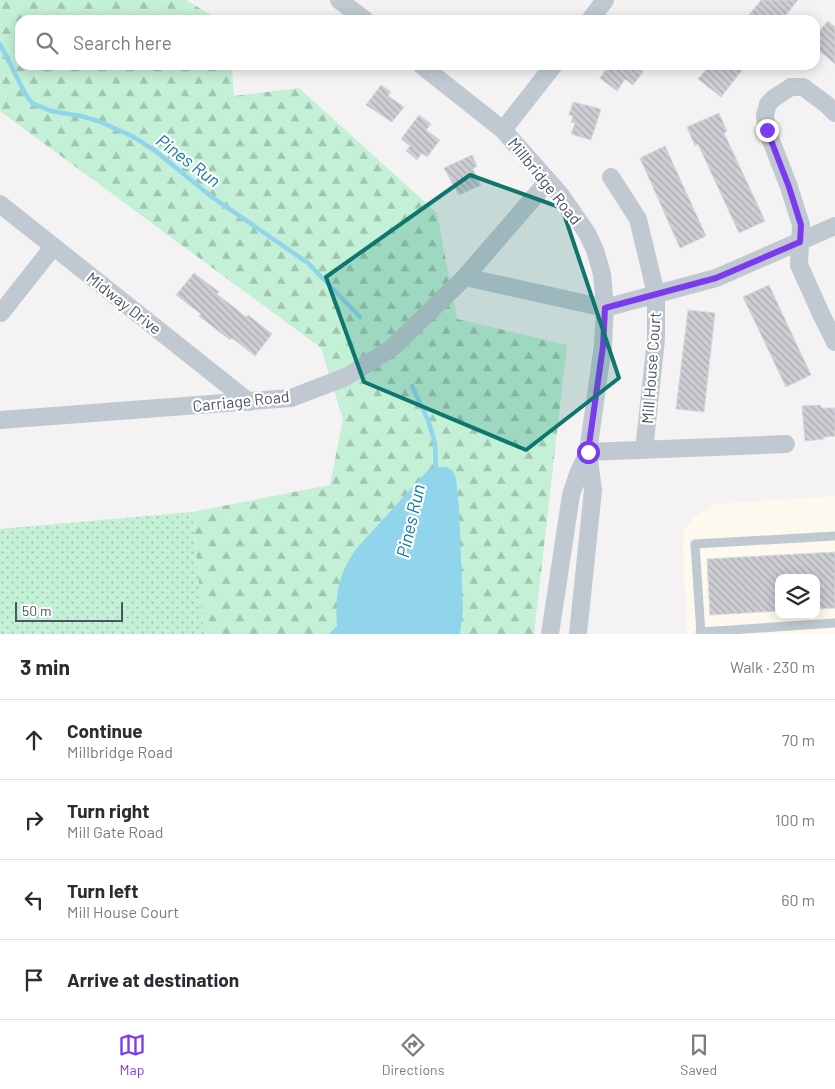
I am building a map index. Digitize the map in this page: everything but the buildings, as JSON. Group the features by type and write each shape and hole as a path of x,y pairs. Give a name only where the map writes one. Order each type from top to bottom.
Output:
{"street":[{"path":"339,0 358,15"},
{"path":"594,15 605,0"},
{"name":"Millbridge Road","path":"427,70 503,130 560,194 587,233 595,250 602,274 605,308 603,346 588,452 593,490 578,634"},
{"path":"503,130 550,70"},
{"path":"835,113 803,86 791,86 768,104 765,115 767,130 789,187 801,225 799,265 835,342"},
{"name":"Mill House Court","path":"611,177 638,219 656,294 656,339 644,450"},
{"name":"Carriage Road","path":"0,420 291,398 346,377 392,348 465,277 548,181"},
{"name":"Midway Drive","path":"0,204 249,402"},
{"path":"465,277 605,308 716,278 835,226"},
{"path":"1,313 53,247"},
{"path":"588,452 786,444"},
{"name":"Millbridge Road","path":"550,634 571,495 588,452"}],"lane":[{"path":"835,536 695,544 701,633 835,623"}],"highlighted area":[{"path":"470,175 562,208 619,378 526,450 364,382 326,277"}],"shaded area":[{"path":"835,496 835,634 687,634 683,548 684,529 695,516 717,504"}],"green space":[{"path":"0,0 186,0 211,15 15,15 15,70 232,70 234,96 299,88 437,213 457,319 567,345 534,634 204,634 192,512 330,485 343,419 321,348 0,111"},
{"path":"192,512 204,634 0,634 0,529"}],"water":[{"path":"446,467 452,470 456,478 463,610 460,634 329,634 337,626 337,595 339,586 345,568 356,549 428,470"}],"waterway":[{"name":"Pines Run","path":"0,44 32,103 51,111 98,121 132,136 154,150 212,197 308,263 360,317"},
{"name":"Pines Run","path":"412,386 428,420 435,443 436,472"}],"route":[{"path":"588,452 603,346 605,308 716,278 800,242 801,225 789,187 767,130"}]}
